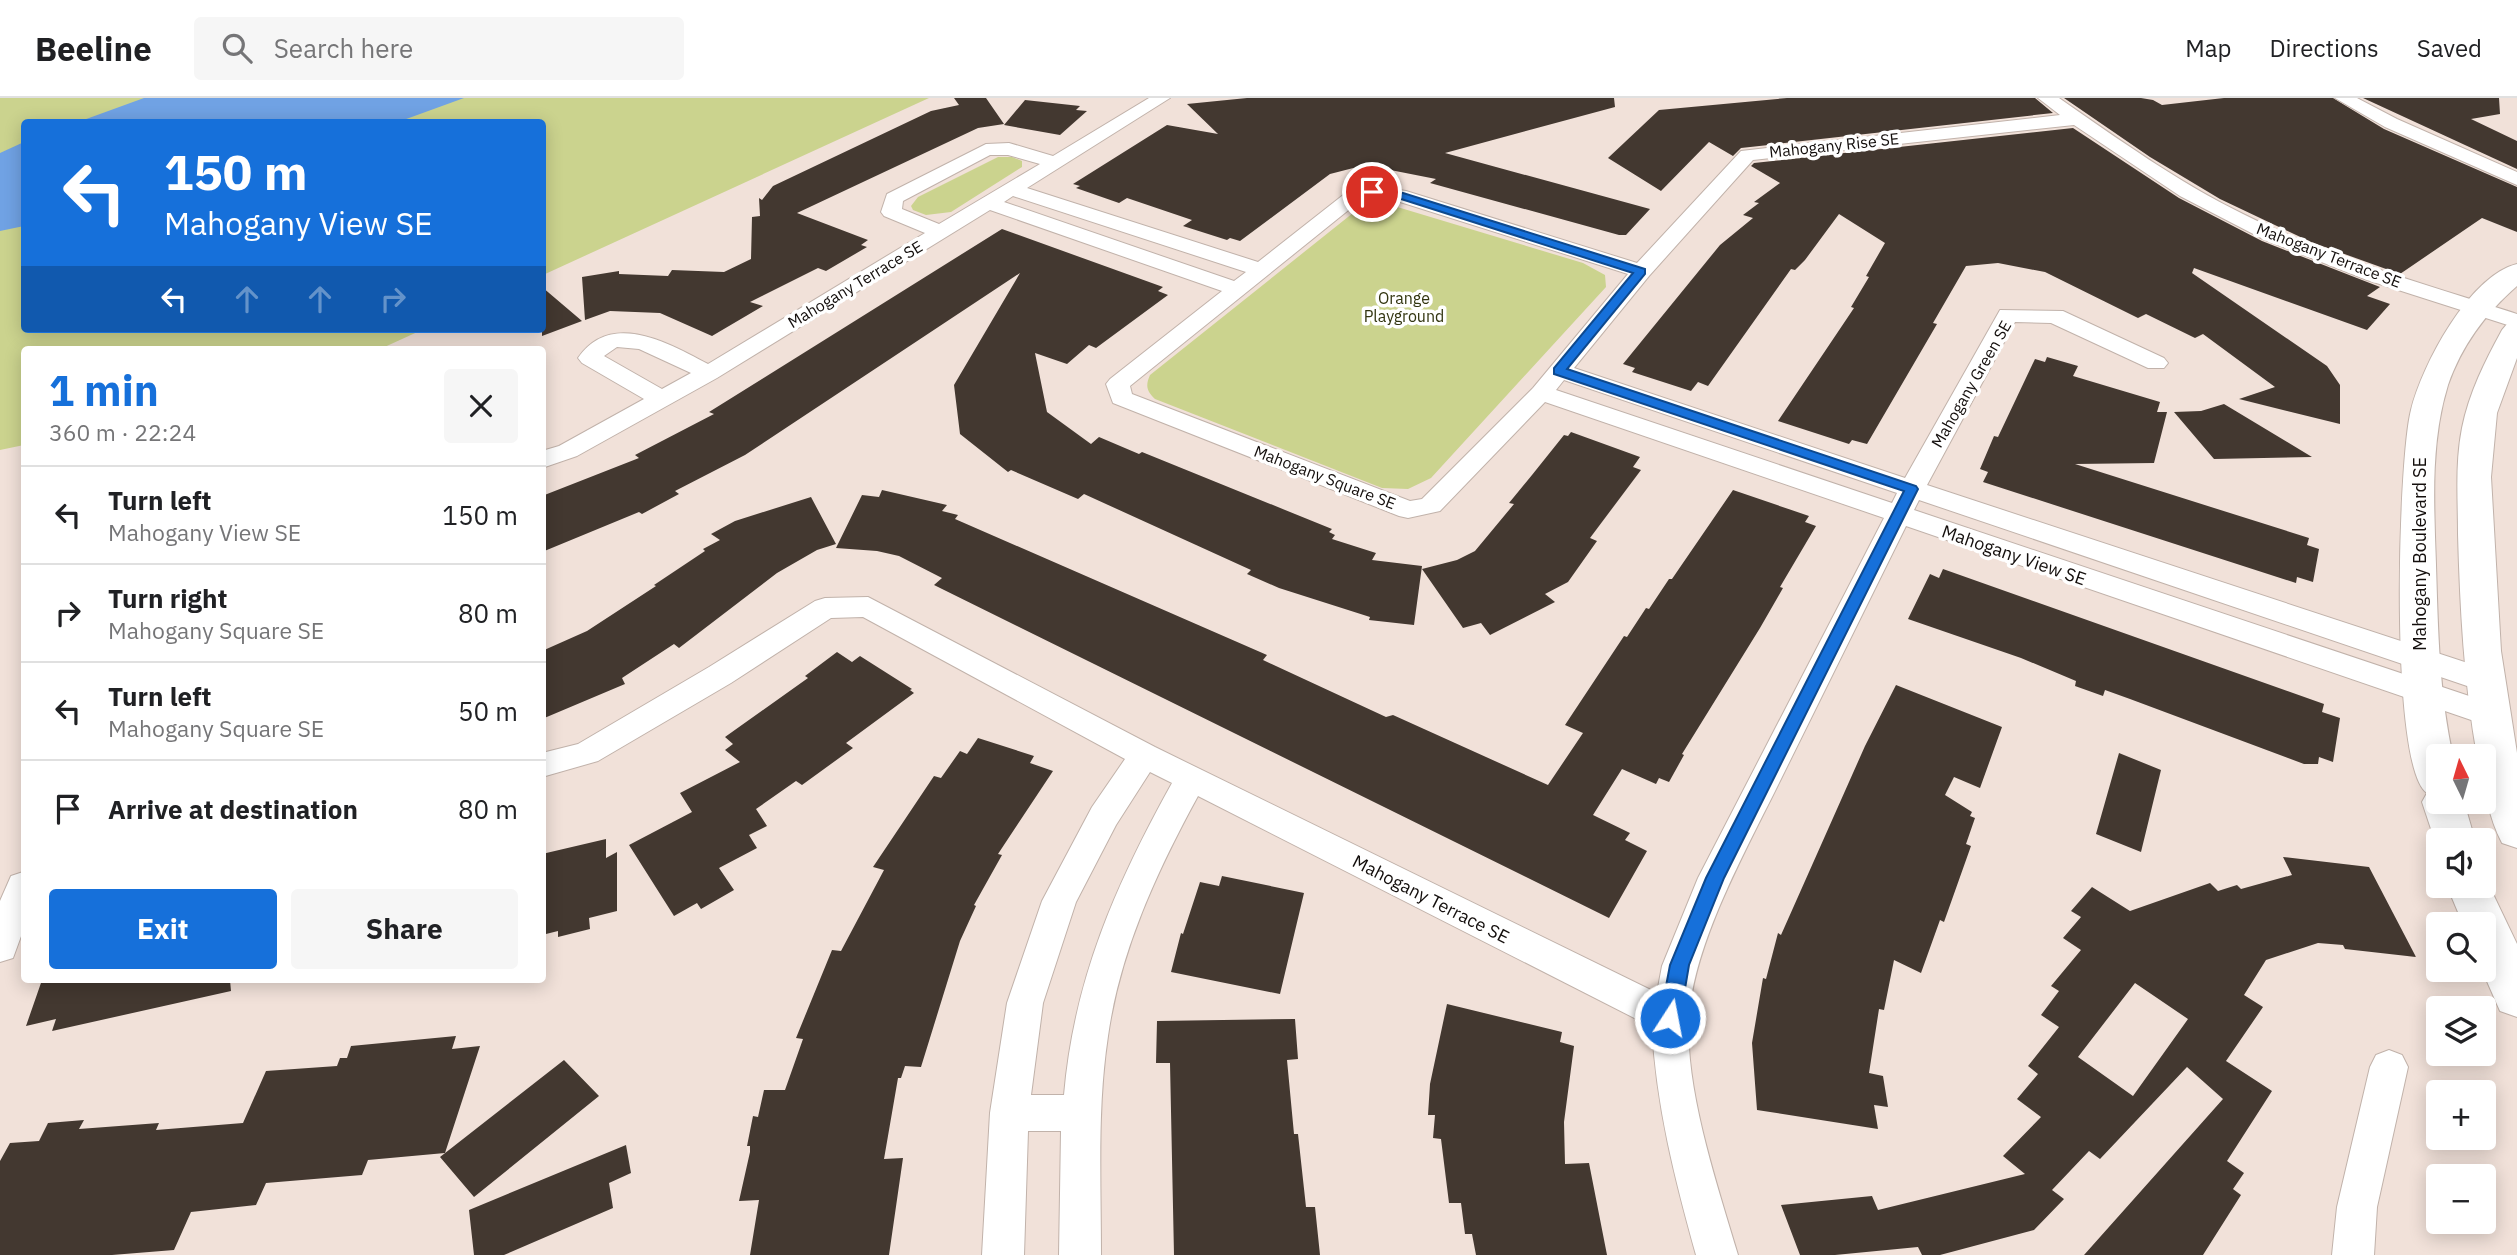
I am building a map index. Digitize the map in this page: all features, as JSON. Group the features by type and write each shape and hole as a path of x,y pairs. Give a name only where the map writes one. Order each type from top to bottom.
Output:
{"street":[{"name":"Mahogany Terrace SE","path":"546,459 568,451 709,373 1161,98"},
{"name":"Mahogany Terrace SE","path":"2047,98 2189,193 2237,219 2332,260 2517,321"},
{"path":"2344,98 2391,123 2517,179"},
{"name":"Mahogany Rise SE","path":"1641,271 1748,155 2077,119"},
{"path":"941,232 891,212 894,198 986,150 1009,149 1055,162"},
{"path":"1011,189 1258,270"},
{"name":"Mahogany Square SE","path":"1372,192 1399,195 1641,271 1541,393 1431,505 1408,510 1121,398 1118,384 1235,288 1354,196 1372,192"},
{"path":"988,203 1235,288"},
{"name":"Mahogany Boulevard SE","path":"2431,744 2421,692 2419,657 2417,489 2423,429 2442,363 2474,307 2517,272"},
{"name":"Mahogany Green SE","path":"1905,502 2008,315 2055,316 2156,363"},
{"path":"2517,330 2489,389 2481,413 2474,452 2486,696 2491,737 2517,831"},
{"path":"661,399 590,358 594,350 613,340 634,339 709,373"},
{"name":"Mahogany View SE","path":"1559,371 2421,692 2486,696"},
{"name":"Mahogany View SE","path":"1541,393 2419,657 2486,696"},
{"path":"1717,1255 1694,1175 1674,1078 1670,1018 1680,965 1715,878 1905,502"},
{"name":"Mahogany Terrace SE","path":"546,764 587,753 720,675 825,608 868,607 1144,755 1670,1018"},
{"path":"1003,1255 1009,1113 1025,1003 1059,901 1104,816 1144,755"},
{"path":"1080,1255 1081,1113 1095,1005 1124,916 1163,830 1191,779"},
{"path":"0,947 21,893"},
{"path":"2474,898 2517,996"},
{"path":"2353,1255 2357,1207 2389,1066"},
{"path":"1009,1113 1081,1113"}],"green space":[{"path":"0,98 929,98 546,274 546,119 21,119 21,333 415,333 387,346 21,346 21,446 0,450"},
{"path":"998,157 1012,157 1022,161 1022,167 951,212 926,215 913,210 911,206 918,197"},
{"name":"Orange Playground","path":"1375,205 1394,206 1583,263 1605,275 1606,287 1431,478 1408,489 1382,488 1152,396 1147,385 1150,375 1358,209"}],"water":[{"path":"144,98 464,98 406,119 86,119"},
{"path":"21,143 21,227 0,231 0,153"}],"building":[{"path":"954,98 986,98 1004,124 978,128 797,213 868,240 861,245 867,247 826,271 818,268 750,302 763,306 712,336 660,313 610,311 585,320 582,277 619,271 619,274 668,276 672,270 724,272 751,259 752,217 760,216 759,198 762,200 773,186 931,111 959,105"},
{"path":"1247,98 1614,98 1615,107 1445,153 1650,209 1626,235 1619,235 1430,183 1436,179 1365,165 1330,174 1240,241 1230,238 1227,240 1183,226 1192,220 1127,198 1119,203 1076,188 1080,186 1073,184 1167,125 1218,134 1187,104"},
{"path":"1787,98 2035,98 2053,113 1741,148 1733,156 1709,142 1661,191 1608,158 1659,110"},
{"path":"2064,98 2141,98 2162,105 2224,98 2333,98 2384,129 2517,187 2517,232 2482,218 2400,274 2311,242 2220,199 2150,157"},
{"path":"2363,98 2499,98 2500,114 2471,119 2517,141 2517,169"},
{"path":"1025,100 1080,106 1076,110 1087,111 1060,135 1004,125"},
{"path":"2073,128 2179,198 2262,241 2380,287 2367,296 2390,304 2367,330 2194,268 2192,273 2327,366 2340,385 2340,424 2239,399 2275,387 2203,334 2195,338 2146,314 2138,318 2045,272 1998,263 1966,266 1933,323 1937,324 1867,444 1852,440 1849,444 1778,421 1854,308 1851,307 1885,243 1839,214 1805,260 1795,270 1791,269 1708,386 1698,382 1691,391 1632,372 1635,368 1623,364 1720,245 1753,218 1743,215 1759,203 1754,202 1780,183 1751,166 1754,163"},
{"path":"1002,229 1163,287 1158,291 1168,295 1096,348 1089,345 1067,364 1035,353 1047,412 1091,444 1099,437 1139,454 1142,452 1332,529 1329,532 1335,535 1332,539 1376,553 1372,560 1422,566 1414,625 1369,620 1370,617 1279,588 1247,574 1251,570 1084,494 1078,499 1011,470 1008,472 960,434 954,385 1020,273 745,455 675,491 679,494 642,514 639,512 546,550 546,494 639,458 635,455 714,414 709,412"},
{"path":"546,290 582,321 542,336 542,333 546,333"},
{"path":"2047,357 2078,366 2073,376 2160,402 2157,412 2167,412 2154,463 2075,464 2309,538 2307,545 2319,549 2313,582 2297,577 2296,583 1983,482 1988,472 1980,469 1994,436 1998,437 2035,359 2045,362"},
{"path":"2224,404 2312,457 2214,459 2174,412 2201,411"},
{"path":"1571,432 1640,457 1633,467 1641,470 1590,538 1597,541 1568,582 1545,594 1555,602 1490,635 1481,623 1463,628 1422,569 1457,560 1475,551 1514,504 1509,503 1564,435 1568,436"},
{"path":"882,490 947,505 942,511 958,515 955,519 1267,655 1263,660 1386,717 1393,715 1548,785 1583,733 1565,725 1624,636 1627,637 1646,608 1649,609 1669,579 1672,579 1733,490 1809,516 1805,522 1816,526 1780,587 1783,588 1760,628 1682,754 1684,755 1669,782 1659,778 1656,784 1622,769 1593,815 1630,833 1625,840 1647,851 1609,918 934,585 942,578 899,556 877,551 836,548 862,495 879,497"},
{"path":"811,497 836,544 817,550 777,573 679,648 674,644 622,678 625,684 546,717 546,649 587,631 656,586 654,585 705,551 703,549 720,540 711,534 735,521"},
{"path":"1943,569 2324,704 2322,712 2340,718 2333,762 2319,757 2318,764 2304,764 2105,690 2103,696 2075,686 2076,681 2021,658 1908,619 1930,574 1939,578"},
{"path":"837,652 852,662 860,656 912,689 910,690 914,693 846,743 853,748 802,785 796,781 756,809 767,826 749,835 757,848 719,868 734,890 701,909 697,903 674,916 629,845 692,812 680,793 740,762 725,750 733,744 725,737 808,678 805,676"},
{"path":"1896,685 2002,727 1980,788 1954,777 1945,795 1972,812 1970,816 1975,818 1966,844 1971,846 1944,922 1940,920 1921,973 1894,960 1884,1010 1879,1009 1869,1073 1883,1076 1888,1107 1874,1105 1878,1129 1757,1110 1752,1043 1763,978 1766,979 1778,933 1781,935 1865,746"},
{"path":"978,738 1034,756 1030,763 1053,771 998,854 1002,855 974,905 976,906 960,941 921,1067 905,1066 901,1078 898,1078 884,1159 903,1158 889,1255 750,1255 759,1200 739,1201 750,1152 750,1146 747,1146 753,1116 758,1117 764,1090 785,1090 803,1039 796,1038 832,950 841,951 884,870 873,867 934,776 941,778 960,751 967,754"},
{"path":"2119,753 2161,770 2141,852 2096,834"},
{"path":"606,839 606,858 617,852 617,911 589,918 590,929 558,937 558,931 546,934 546,853"},
{"path":"2283,857 2369,867 2416,957 2345,949 2343,945 2318,943 2266,960 2244,995 2263,1007 2226,1061 2272,1091 2227,1161 2244,1173 2233,1189 2241,1195 2203,1255 2084,1255 2223,1099 2187,1067 2100,1159 2089,1151 2052,1190 2064,1199 2034,1230 1940,1255 1922,1255 1918,1247 1835,1255 1800,1255 1781,1205 1872,1196 1878,1210 2025,1174 2003,1156 2041,1117 2017,1099 2038,1074 2028,1066 2059,1027 2041,1015 2059,991 2051,986 2081,950 2063,938 2081,917 2071,911 2092,887 2130,911 2210,883 2218,891 2237,885 2241,889 2292,875","holes":["2135,983 2188,1019 2133,1096 2078,1057"]},
{"path":"1222,876 1304,893 1280,994 1171,972 1181,933 1183,934 1200,882 1219,886"},
{"path":"41,983 230,983 231,991 52,1031 56,1019 26,1026"},
{"path":"1447,1004 1562,1032 1560,1042 1574,1046 1564,1122 1565,1164 1589,1163 1607,1255 1476,1255 1472,1234 1465,1234 1461,1203 1449,1203 1441,1139 1433,1138 1435,1115 1428,1115 1430,1084"},
{"path":"1295,1019 1298,1059 1287,1060 1294,1134 1298,1134 1306,1207 1315,1207 1320,1255 1174,1255 1170,1063 1156,1063 1157,1021"},
{"path":"456,1036 452,1049 480,1046 445,1153 368,1160 362,1175 266,1183 256,1205 191,1212 174,1250 112,1255 0,1255 0,1161 10,1143 39,1141 48,1123 84,1120 79,1129 159,1123 156,1130 243,1123 266,1071 337,1066 340,1058 347,1058 351,1046"},
{"path":"564,1060 599,1096 474,1197 440,1157"},
{"path":"626,1145 631,1173 609,1183 613,1208 504,1255 474,1255 469,1210"}],"route":[{"path":"1372,192 1399,195 1641,271 1559,371 1912,489 1715,878 1680,965 1670,1018"}]}
